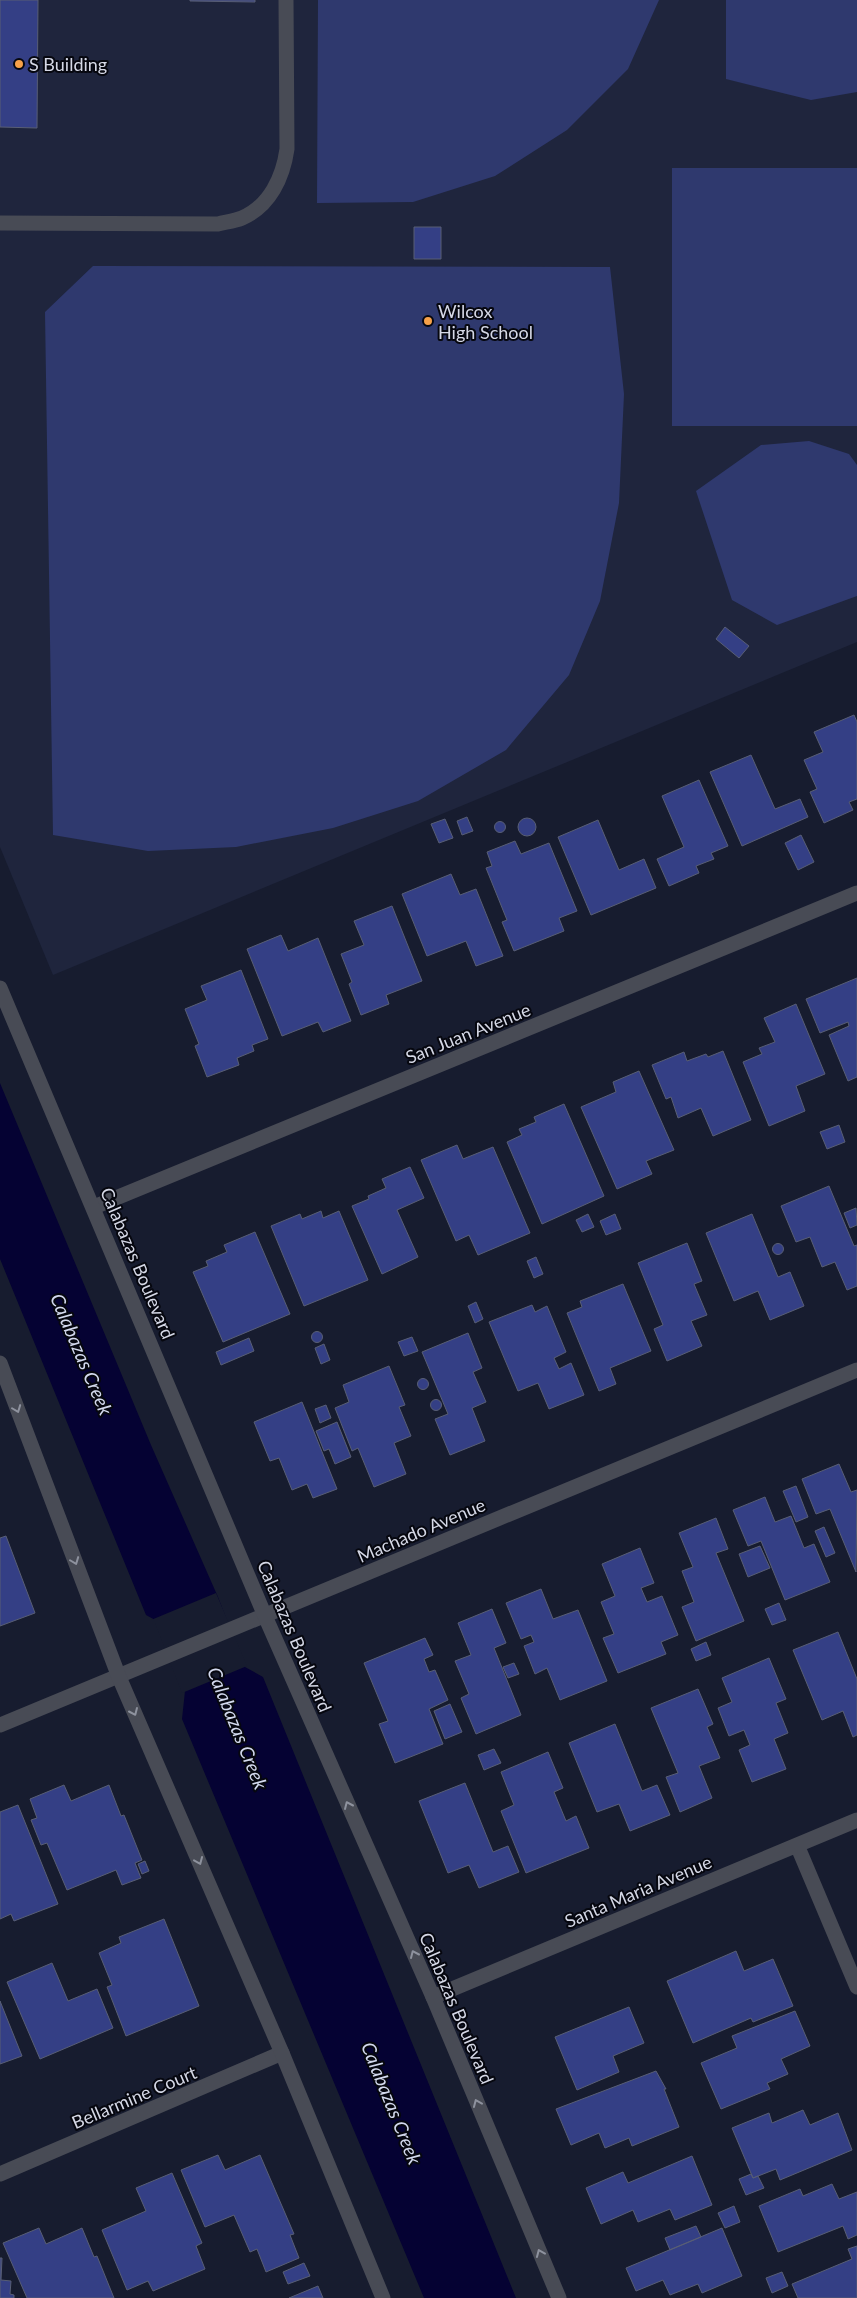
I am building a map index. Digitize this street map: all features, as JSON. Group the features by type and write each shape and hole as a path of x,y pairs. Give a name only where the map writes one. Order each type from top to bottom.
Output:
{"street":[{"path":"0,223 218,224 242,218 261,204 276,188 284,168 287,148 286,0"},
{"name":"San Juan Avenue","path":"94,1207 857,893"},
{"name":"Calabazas Boulevard","path":"0,988 265,1616 433,1997 559,2298"},
{"path":"0,1363 119,1677 282,2053 383,2298"},
{"name":"Machado Avenue","path":"0,1725 857,1370"},
{"name":"Santa Maria Avenue","path":"433,1997 857,1820"},
{"path":"797,1845 857,1987"},
{"name":"Bellarmine Court","path":"0,2174 282,2053"}],"shaded area":[{"name":"Wilcox High School","path":"0,0 857,0 857,642 53,975 0,847"},
{"path":"318,0 659,0 628,69 567,130 495,176 413,202 317,203"},
{"path":"726,0 857,0 857,92 811,100 726,79"},
{"path":"672,168 857,168 857,426 672,426"},
{"path":"93,266 610,267 624,394 619,503 600,601 569,675 506,750 418,801 333,828 236,847 148,851 53,835 45,312"},
{"path":"809,441 849,454 857,465 857,596 777,625 732,600 696,491 761,445"}],"water":[{"path":"0,1083 151,1445 218,1597 245,1667 263,1677 516,2298 424,2298 182,1719 185,1691 157,1621 146,1615 0,1259"}],"pier":[{"name":"Calabazas Creek","path":"216,1593 247,1666 182,1693 155,1623 151,1620"}],"building":[{"name":"S Building","path":"0,0 38,0 37,128 0,127"},
{"path":"255,0 255,2 190,1"},
{"path":"414,227 441,227 441,259 414,259"},
{"path":"725,627 749,646 739,658 716,639"},
{"path":"854,715 857,722 857,799 849,802 853,810 824,823 810,792 817,789 804,760 823,752 814,732"},
{"path":"751,755 775,809 800,799 808,817 742,846 710,772"},
{"path":"699,780 728,846 711,853 714,859 696,866 699,873 669,886 657,859 684,847 662,796"},
{"path":"467,817 473,831 462,835 457,821"},
{"path":"527,818 533,821 536,827 533,833 527,836 521,833 518,827 521,821"},
{"path":"445,819 453,838 439,843 431,824"},
{"path":"598,820 619,870 644,859 656,888 591,915 558,837"},
{"path":"500,821 506,827 500,833 494,827"},
{"path":"801,835 814,862 798,870 785,843"},
{"path":"515,841 521,854 549,843 577,911 559,918 564,931 514,951 502,922 507,920 486,868 492,866 487,852"},
{"path":"451,874 460,895 476,889 503,956 476,966 466,941 427,956 402,894"},
{"path":"392,906 422,981 386,995 389,1004 361,1015 349,984 352,982 341,954 364,945 354,921"},
{"path":"281,935 288,951 318,938 351,1021 323,1032 318,1022 282,1036 247,949"},
{"path":"241,970 268,1039 252,1045 254,1051 237,1058 239,1065 207,1077 195,1046 199,1044 185,1009 207,1000 201,986"},
{"path":"857,978 857,1077 848,1081 829,1035 849,1026 848,1022 820,1033 806,999"},
{"path":"796,1004 825,1074 796,1086 805,1111 769,1126 743,1062 762,1054 759,1048 775,1042 764,1018"},
{"path":"723,1051 751,1120 713,1136 701,1108 678,1118 671,1097 666,1099 652,1065 684,1052 687,1061 706,1054 708,1057"},
{"path":"639,1071 674,1150 646,1161 652,1174 617,1189 581,1107 616,1092 613,1082"},
{"path":"564,1104 604,1196 542,1224 507,1142 522,1135 519,1129 536,1122 534,1117"},
{"path":"839,1125 845,1142 827,1149 820,1132"},
{"path":"457,1145 463,1159 493,1147 530,1233 478,1255 469,1235 456,1241 421,1160"},
{"path":"410,1167 424,1198 397,1210 418,1257 382,1274 352,1206 369,1199 368,1196 386,1188 382,1179"},
{"path":"829,1186 854,1246 857,1245 857,1286 847,1290 835,1262 822,1267 810,1237 796,1242 781,1206"},
{"path":"856,1208 857,1225 850,1228 844,1213"},
{"path":"321,1211 323,1218 339,1211 368,1280 304,1306 271,1226 300,1214 302,1219"},
{"path":"588,1214 594,1227 582,1232 576,1220"},
{"path":"615,1214 621,1229 606,1235 600,1221"},
{"path":"752,1214 778,1277 790,1272 804,1306 770,1320 758,1291 734,1301 706,1233"},
{"path":"255,1232 290,1314 223,1342 193,1272 208,1266 206,1261 227,1252 224,1245"},
{"path":"687,1243 702,1281 694,1284 707,1315 691,1321 702,1346 667,1361 654,1329 663,1325 638,1263"},
{"path":"778,1243 784,1249 778,1255 772,1249"},
{"path":"536,1257 543,1274 534,1278 527,1261"},
{"path":"623,1284 651,1351 610,1368 616,1384 599,1391 567,1313 582,1307 580,1301"},
{"path":"476,1302 483,1319 475,1323 468,1306"},
{"path":"532,1305 535,1312 547,1306 566,1352 554,1358 559,1369 571,1363 584,1395 549,1409 538,1383 518,1391 489,1322"},
{"path":"317,1331 323,1337 317,1343 311,1337"},
{"path":"468,1333 482,1368 473,1372 486,1402 472,1408 485,1441 450,1455 435,1419 448,1414 422,1352"},
{"path":"412,1337 418,1351 404,1356 398,1342"},
{"path":"249,1338 254,1351 221,1365 216,1352"},
{"path":"324,1344 330,1360 321,1364 315,1348"},
{"path":"389,1366 405,1405 399,1407 411,1436 394,1443 406,1474 374,1487 358,1448 352,1451 335,1408 349,1402 343,1385"},
{"path":"423,1378 429,1384 423,1390 417,1384"},
{"path":"436,1399 442,1405 436,1411 430,1405"},
{"path":"302,1402 337,1489 313,1498 307,1484 292,1490 279,1458 270,1461 254,1422"},
{"path":"326,1405 331,1418 320,1423 315,1409"},
{"path":"337,1422 351,1457 335,1464 329,1449 324,1451 316,1431"},
{"path":"839,1464 851,1492 857,1490 856,1572 830,1509 816,1514 802,1479"},
{"path":"796,1486 808,1517 796,1522 783,1491"},
{"path":"765,1497 775,1522 791,1516 804,1548 814,1544 830,1582 785,1600 761,1541 748,1546 733,1510"},
{"path":"716,1518 728,1549 716,1553 744,1621 696,1641 682,1607 694,1602 682,1571 693,1567 679,1533"},
{"path":"824,1527 835,1553 826,1557 815,1531"},
{"path":"6,1536 35,1613 0,1626 0,1538"},
{"path":"760,1546 770,1568 748,1577 739,1554"},
{"path":"640,1548 654,1583 641,1588 647,1602 662,1596 678,1635 661,1642 666,1654 618,1673 603,1638 614,1634 601,1602 615,1596 602,1564"},
{"path":"541,1589 553,1619 578,1610 607,1681 560,1700 547,1668 535,1674 524,1646 534,1642 531,1635 521,1639 506,1603"},
{"path":"779,1603 786,1620 772,1625 765,1609"},
{"path":"492,1609 506,1643 494,1648 521,1715 476,1734 461,1698 469,1694 455,1661 471,1655 458,1623"},
{"path":"838,1632 857,1679 857,1735 853,1737 843,1711 822,1720 793,1650"},
{"path":"425,1638 433,1655 424,1659 429,1672 435,1670 448,1700 429,1709 443,1744 395,1763 379,1724 388,1721 364,1663"},
{"path":"706,1642 711,1655 696,1661 691,1649"},
{"path":"769,1658 786,1699 776,1703 788,1733 774,1739 786,1769 752,1782 739,1750 750,1745 744,1730 729,1736 718,1708 732,1702 722,1678"},
{"path":"514,1663 519,1674 508,1678 503,1667"},
{"path":"698,1689 713,1724 707,1727 720,1758 699,1766 712,1798 680,1812 666,1777 678,1773 651,1708"},
{"path":"450,1704 462,1732 445,1739 434,1711"},
{"path":"615,1724 642,1791 657,1785 670,1815 630,1831 619,1804 597,1812 569,1743"},
{"path":"494,1749 501,1763 484,1770 478,1755"},
{"path":"548,1752 563,1788 554,1792 566,1821 576,1816 589,1848 526,1873 501,1811 514,1805 501,1772"},
{"path":"465,1783 493,1852 508,1846 519,1872 479,1888 469,1865 448,1873 419,1801"},
{"path":"64,1785 71,1801 109,1785 121,1816 124,1815 142,1860 135,1863 141,1878 122,1885 116,1870 67,1890 47,1843 41,1845 31,1820 37,1818 30,1799"},
{"path":"18,1805 58,1904 14,1921 11,1914 0,1919 0,1812"},
{"path":"145,1861 149,1871 142,1874 138,1864"},
{"path":"164,1919 199,2006 126,2036 107,1987 112,1985 99,1953 121,1943 119,1937"},
{"path":"736,1951 744,1971 773,1959 793,2006 753,2022 751,2018 693,2043 667,1981"},
{"path":"52,1963 68,2001 97,1989 113,2028 40,2059 7,1982"},
{"path":"0,2001 22,2056 0,2064"},
{"path":"629,2007 644,2043 613,2056 619,2072 577,2090 555,2037"},
{"path":"795,2011 810,2046 781,2059 788,2074 767,2083 770,2089 721,2109 701,2063 737,2048 732,2036"},
{"path":"656,2071 666,2089 664,2089 679,2127 632,2146 629,2138 605,2148 599,2133 571,2145 556,2109"},
{"path":"803,2110 810,2125 838,2113 852,2150 780,2180 776,2169 753,2178 732,2128 769,2113 772,2123"},
{"path":"218,2155 225,2170 260,2155 294,2234 290,2235 299,2258 266,2272 257,2249 250,2252 234,2215 205,2227 181,2170"},
{"path":"692,2156 712,2205 675,2220 670,2209 638,2222 633,2210 601,2224 586,2188 623,2172 628,2183"},
{"path":"172,2173 202,2243 196,2246 205,2269 153,2291 148,2281 127,2290 102,2230 146,2211 136,2188"},
{"path":"751,2174 753,2178 758,2176 764,2188 746,2195 739,2179"},
{"path":"832,2184 839,2199 857,2192 857,2235 848,2239 843,2226 778,2252 759,2206 800,2189 803,2196"},
{"path":"734,2206 740,2222 725,2228 718,2213"},
{"path":"696,2226 701,2237 670,2250 665,2238"},
{"path":"39,2228 46,2244 82,2228 94,2257 97,2256 114,2298 27,2298 3,2243"},
{"path":"722,2228 742,2276 702,2293 698,2284 670,2295 663,2280 636,2291 626,2268"},
{"path":"857,2246 857,2298 798,2298 792,2284 852,2259 848,2249"},
{"path":"0,2258 2,2258 1,2280 11,2281 10,2294 14,2295 14,2298 0,2298"},
{"path":"304,2263 310,2276 288,2284 283,2272"},
{"path":"782,2272 788,2286 772,2293 766,2278"},
{"path":"318,2286 323,2298 289,2298"}],"place":[{"name":"S Building","path":"19,64"},
{"name":"Wilcox High School","path":"428,321"}]}
